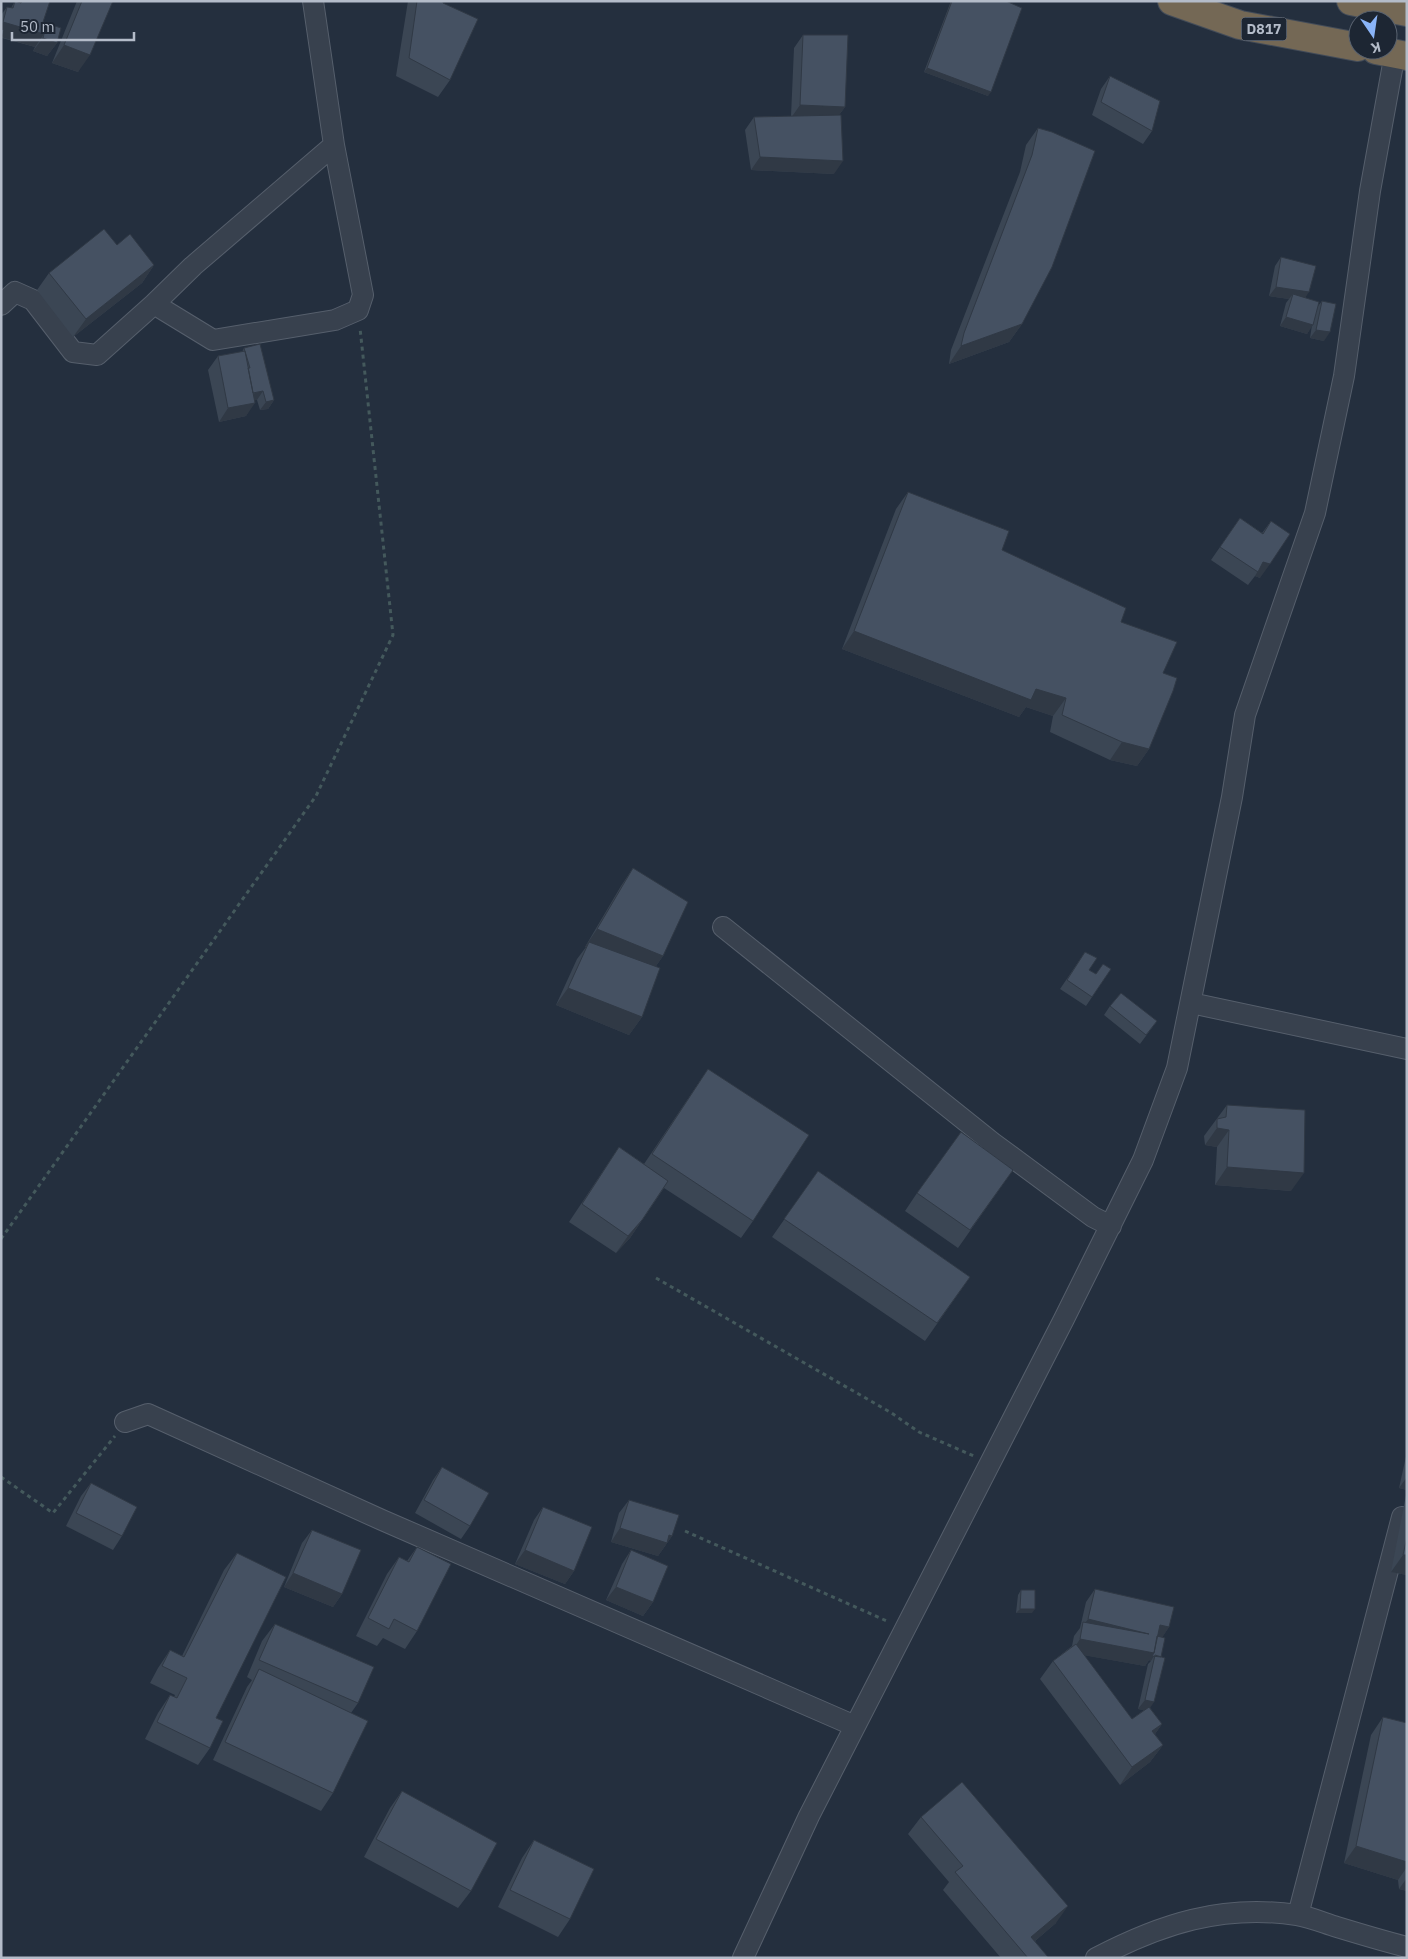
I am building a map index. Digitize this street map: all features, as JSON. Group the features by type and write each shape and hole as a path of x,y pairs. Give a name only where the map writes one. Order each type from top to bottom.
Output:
{"highway":[{"name":"D817","path":"1172,1 1240,25 1348,45"},
{"path":"1351,1 1399,7"}],"street":[{"path":"154,304 213,340 335,320 358,310 363,296 334,145 313,1"},
{"path":"742,1958 809,1816 991,1464 1111,1226 1143,1160 1177,1068 1232,797 1245,715 1317,504 1344,376 1370,191 1392,60"},
{"path":"1,306 15,292 33,300 73,352 97,355 193,266 334,145"},
{"path":"724,928 993,1143 1092,1217 1111,1226"},
{"path":"1191,1003 1407,1049"},
{"path":"125,1422 148,1414 382,1520 855,1726"},
{"path":"1298,1915 1402,1517"},
{"path":"1096,1958 1134,1938 1189,1920 1213,1915 1245,1912 1298,1915 1407,1947"}],"path":[{"path":"1,1239 316,796 393,635 358,310"},
{"path":"656,1278 890,1412 919,1432 991,1464"},
{"path":"1,1478 53,1513 125,1422"},
{"path":"685,1531 905,1629"}],"building":[{"path":"15,1 21,3 22,1 50,1 43,22 61,28 57,43 43,38 44,34 3,22 7,7 13,8"},
{"path":"82,1 113,1 90,55 64,45"},
{"path":"417,1 443,1 443,3 478,19 450,80 409,58"},
{"path":"952,1 1006,1 1022,8 991,92 927,68"},
{"path":"1,29 4,30 1,41"},
{"path":"803,35 848,35 845,107 800,105"},
{"path":"1110,76 1160,101 1152,131 1101,102"},
{"path":"841,115 843,161 760,157 754,117"},
{"path":"1038,128 1052,132 1095,151 1052,267 1022,324 961,346 964,333 1032,155"},
{"path":"104,229 117,245 130,234 154,265 86,319 49,273"},
{"path":"1281,257 1316,266 1309,292 1276,287"},
{"path":"1293,294 1319,302 1313,325 1286,317"},
{"path":"1322,301 1336,304 1330,332 1316,330"},
{"path":"260,344 274,400 266,402 263,391 253,393 248,368 250,368 244,348"},
{"path":"245,351 255,403 228,408 218,356"},
{"path":"908,492 1009,531 1002,550 1126,608 1121,622 1177,642 1163,673 1177,678 1149,749 1122,742 1062,715 1066,698 1036,689 1031,700 854,631"},
{"path":"1240,518 1263,534 1271,521 1290,534 1270,564 1263,562 1258,572 1220,547"},
{"path":"633,868 688,902 663,956 597,929"},
{"path":"589,942 660,968 642,1017 568,988"},
{"path":"1085,952 1097,958 1089,970 1096,974 1103,964 1111,969 1092,997 1067,980"},
{"path":"1121,993 1157,1021 1146,1035 1110,1006"},
{"path":"708,1069 809,1135 753,1221 652,1154"},
{"path":"1227,1105 1305,1110 1304,1173 1227,1167 1229,1130 1217,1128 1217,1119 1226,1117"},
{"path":"961,1132 1013,1170 970,1230 917,1193"},
{"path":"619,1147 668,1181 642,1220 628,1236 582,1204"},
{"path":"818,1171 970,1277 937,1323 784,1219"},
{"path":"442,1467 489,1493 470,1526 424,1500"},
{"path":"91,1483 137,1507 122,1536 76,1513"},
{"path":"629,1500 679,1515 672,1536 669,1535 667,1543 620,1528"},
{"path":"543,1507 592,1527 574,1571 525,1550"},
{"path":"312,1530 361,1550 342,1594 293,1573"},
{"path":"1407,1537 1407,1555 1403,1555"},
{"path":"417,1547 451,1564 417,1631 394,1619 389,1629 368,1618 399,1557 409,1562"},
{"path":"631,1550 668,1566 653,1602 616,1587"},
{"path":"237,1553 286,1577 216,1718 223,1721 210,1748 157,1722 170,1695 177,1698 187,1678 162,1666 170,1650 184,1657"},
{"path":"1095,1589 1174,1607 1169,1627 1160,1625 1154,1653 1080,1639 1083,1622 1149,1634 1088,1619"},
{"path":"1021,1590 1035,1590 1035,1609 1020,1609"},
{"path":"275,1624 374,1667 358,1703 259,1660"},
{"path":"1157,1636 1165,1638 1161,1657 1152,1656"},
{"path":"1076,1644 1132,1719 1149,1707 1162,1724 1152,1731 1163,1745 1132,1767 1053,1661"},
{"path":"1155,1655 1165,1658 1154,1702 1145,1700"},
{"path":"259,1669 368,1721 333,1793 225,1742"},
{"path":"1383,1717 1407,1723 1407,1862 1356,1846"},
{"path":"962,1782 1068,1906 1031,1937 1047,1958 1028,1958 955,1872 963,1866 921,1817"},
{"path":"402,1791 497,1843 471,1891 376,1839"},
{"path":"534,1840 594,1869 570,1919 510,1890"}]}
